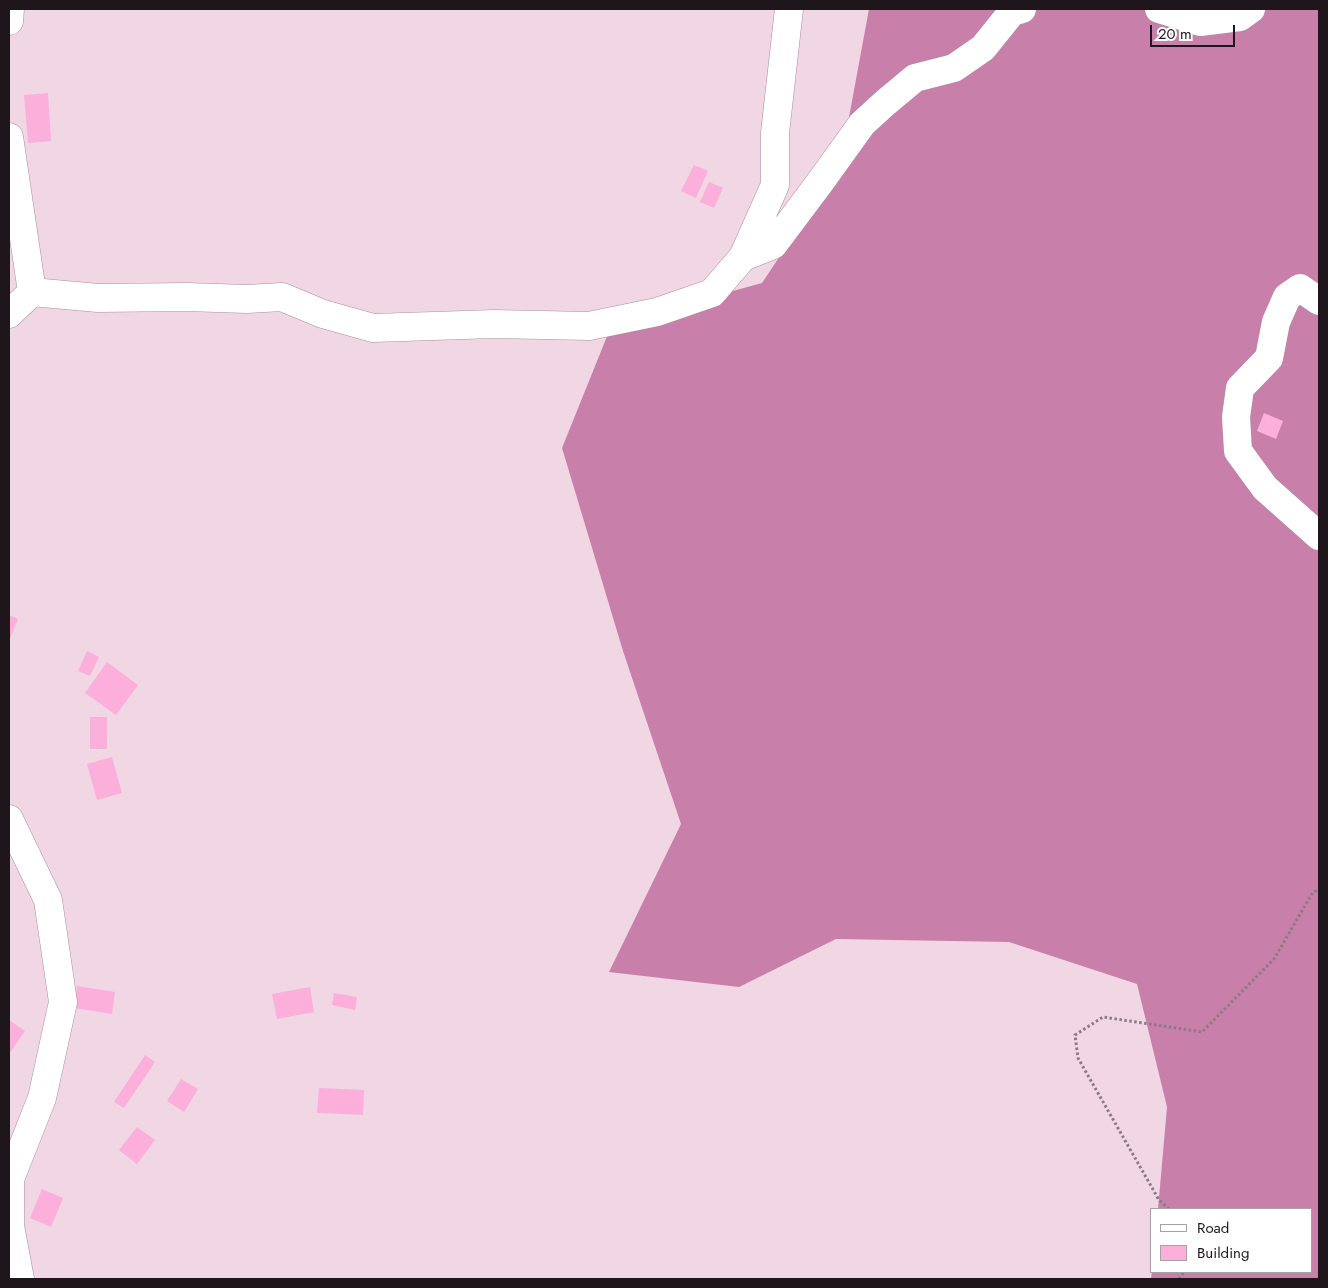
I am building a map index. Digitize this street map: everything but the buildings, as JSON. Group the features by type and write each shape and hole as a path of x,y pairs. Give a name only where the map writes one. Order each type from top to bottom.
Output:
{"street":[{"path":"9,21 10,9"},
{"path":"9,314 32,292 98,298 188,297 247,299 282,296 323,314 373,328 494,324 589,326 657,312 712,293 742,256 774,185 775,133 789,9"},
{"path":"742,256 772,245 862,124 885,103 915,78 954,68 983,48 1012,12 1022,9"},
{"path":"1159,9 1200,22 1240,17 1251,9"},
{"path":"9,137 32,292"},
{"path":"1319,301 1300,288 1287,297 1276,322 1269,358 1240,388 1236,417 1238,451 1266,488 1319,536"},
{"path":"9,819 48,900 63,1002 42,1098 9,1179 10,1226 20,1279"}],"path":[{"path":"1169,1208 1158,1200 1078,1058 1075,1035 1103,1017 1202,1032 1274,958 1313,892 1319,890"}],"shaded area":[{"path":"869,9 1319,9 1319,1279 1151,1279 1152,1273 1313,1273 1313,1208 1158,1208 1167,1107 1137,984 1009,942 836,939 739,987 609,972 681,824 623,651 562,448 612,324 762,283 840,166"}]}
